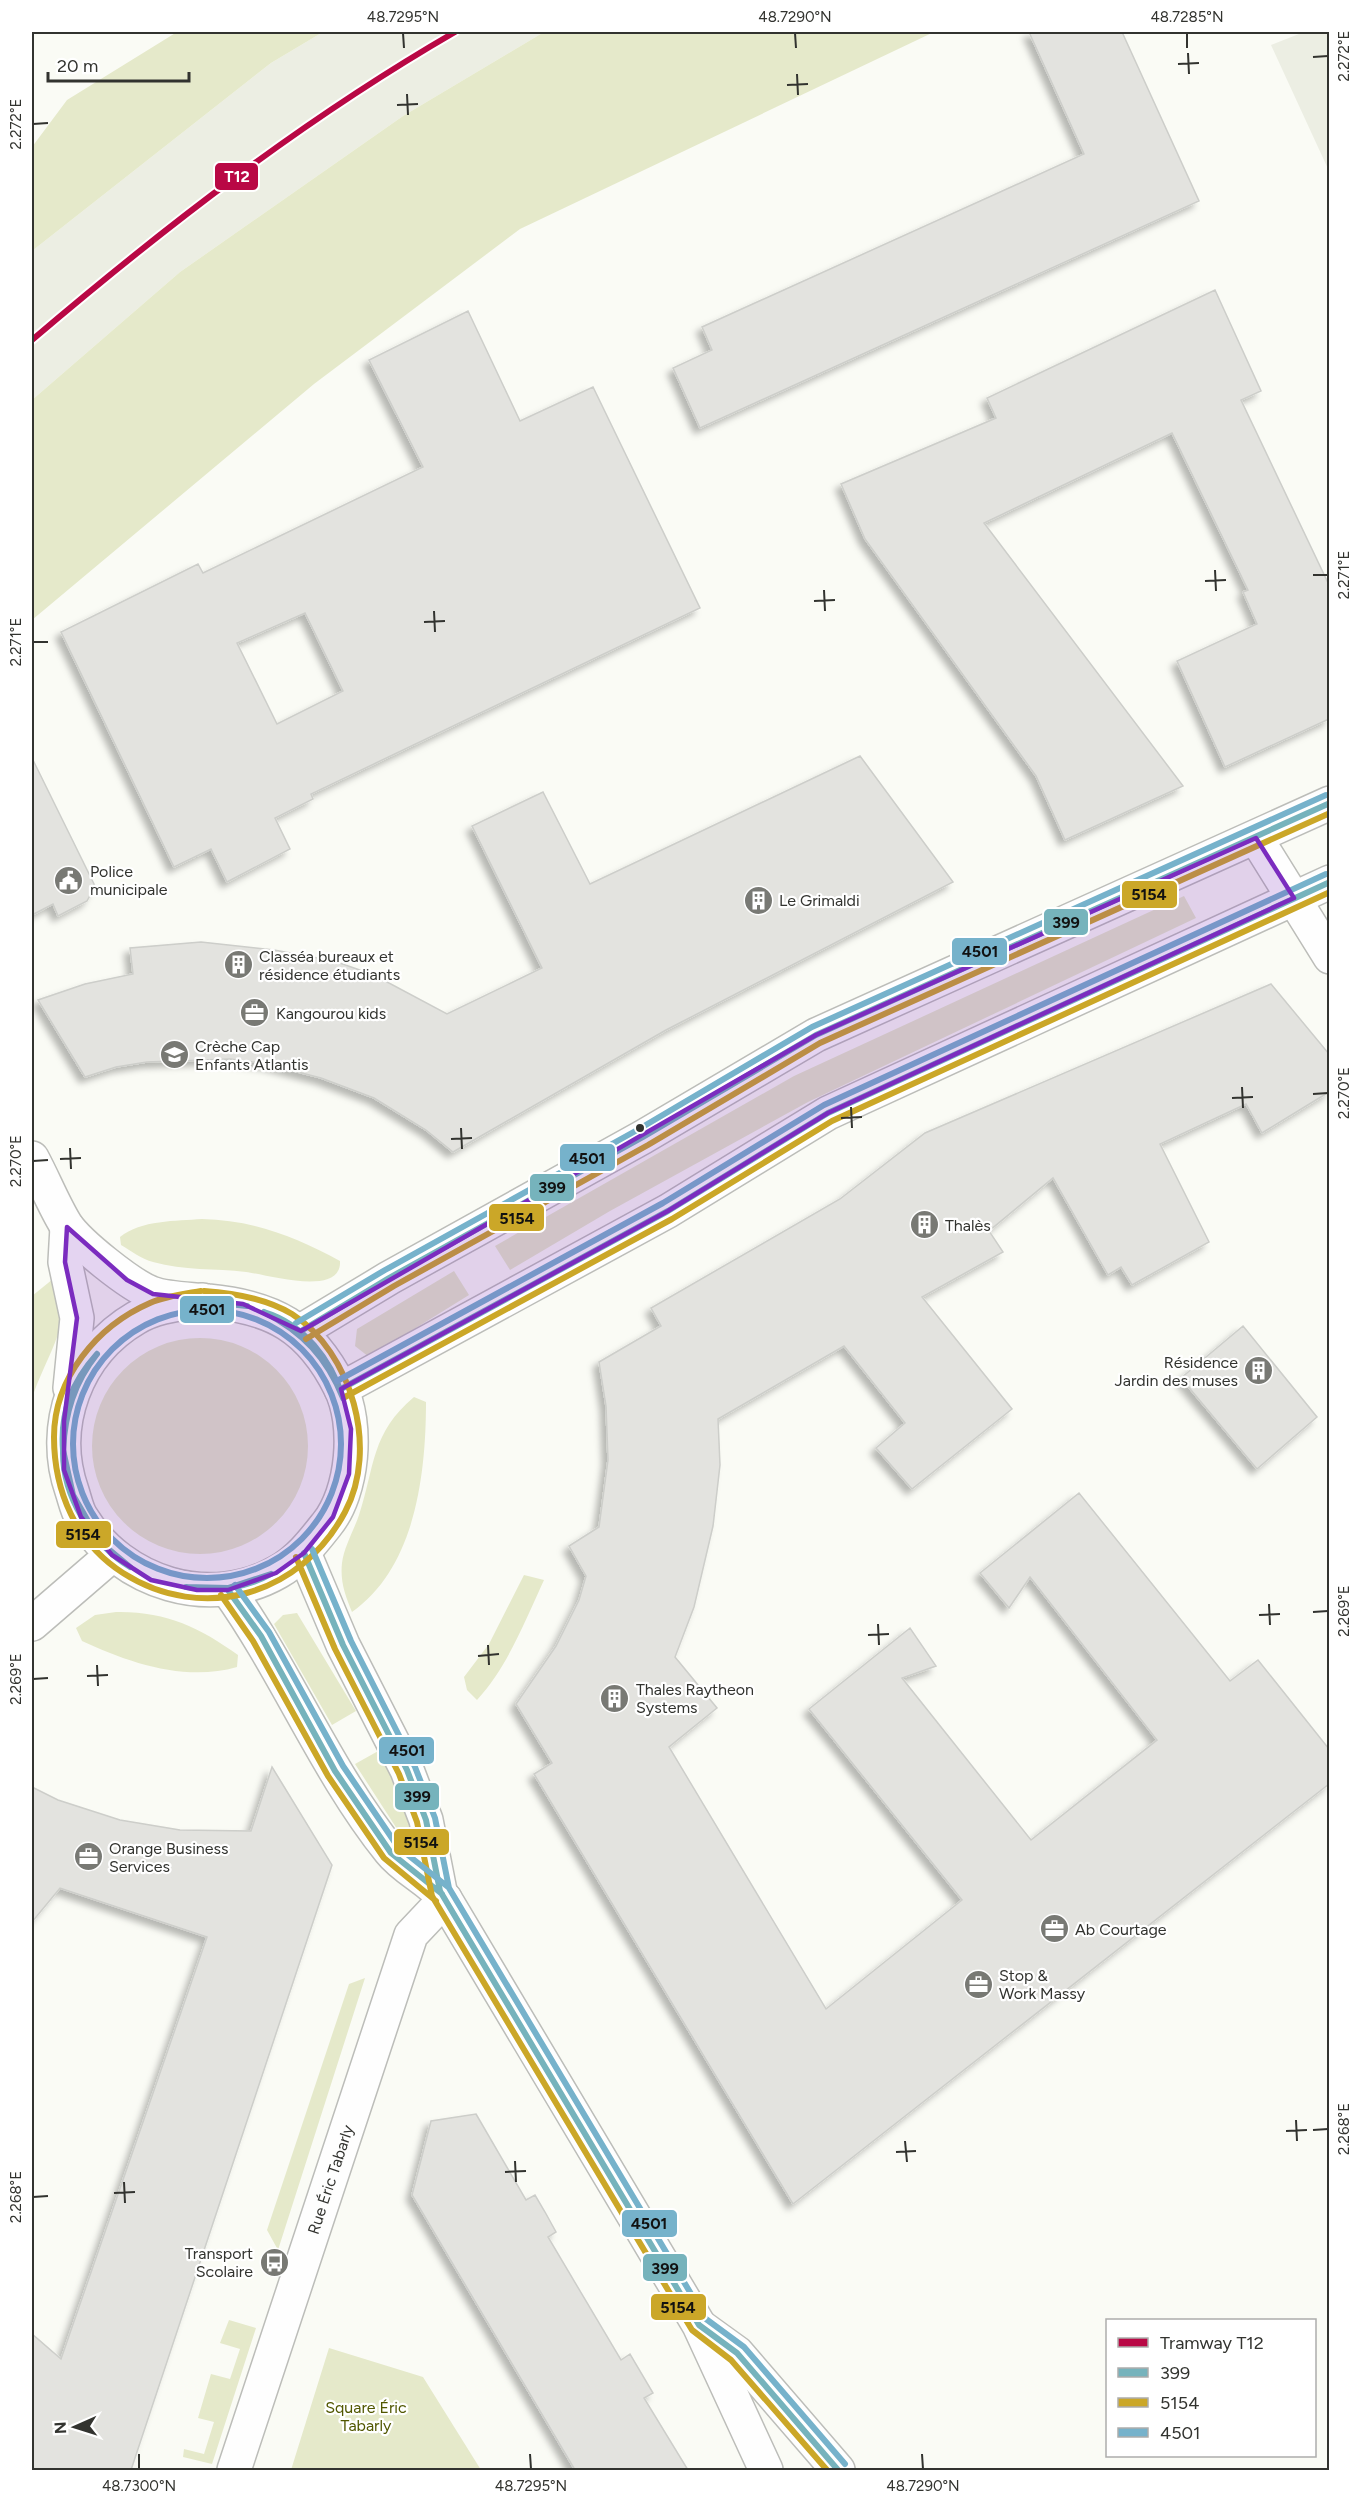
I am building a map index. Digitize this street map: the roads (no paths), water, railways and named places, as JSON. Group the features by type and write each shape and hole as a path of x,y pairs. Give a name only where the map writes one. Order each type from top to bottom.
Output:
{"street":[{"path":"301,1331 389,1278 643,1137 816,1035 1256,838 1329,803"},
{"path":"1256,838 1329,957"},
{"path":"341,1389 668,1211 828,1113 1329,882"},
{"path":"32,1158 67,1227 127,1280 153,1294 243,1304 301,1331 325,1361 341,1389 351,1429 349,1474 333,1517 304,1553 276,1573 228,1590 197,1590 152,1580 112,1555 81,1517 64,1470 64,1421 70,1395 77,1318 65,1262 67,1227"},
{"path":"70,1395 80,1375 111,1336 137,1317 163,1307 203,1300"},
{"path":"304,1553 343,1645 407,1770 426,1820 443,1895 699,2325 766,2470"},
{"path":"32,1624 112,1555"},
{"path":"228,1590 261,1636 335,1771 391,1853 443,1895"},
{"name":"Rue Éric Tabarly","path":"234,2470 411,1935 443,1895"},
{"path":"699,2325 737,2353 838,2470"}],"tram line":[{"name":"T12","path":"32,340 133,256 237,176 344,101 455,32"}],"place":[{"name":"Police municipale","path":"69,880"},
{"name":"Le Grimaldi","path":"758,900"},
{"name":"Classéa bureaux et résidence étudiants","path":"238,965"},
{"name":"Kangourou kids","path":"255,1013"},
{"name":"Crèche Cap Enfants Atlantis","path":"174,1055"},
{"name":"Thalès","path":"924,1225"},
{"name":"Résidence Jardin des muses","path":"1259,1371"},
{"name":"Thales Raytheon Systems","path":"615,1698"},
{"name":"Orange Business Services","path":"88,1857"},
{"name":"Ab Courtage","path":"1054,1929"},
{"name":"Stop & Work Massy","path":"978,1984"},
{"name":"Transport Scolaire","path":"274,2262"}],"park label":[{"name":"Square Éric Tabarly","path":"366,2416"}]}
